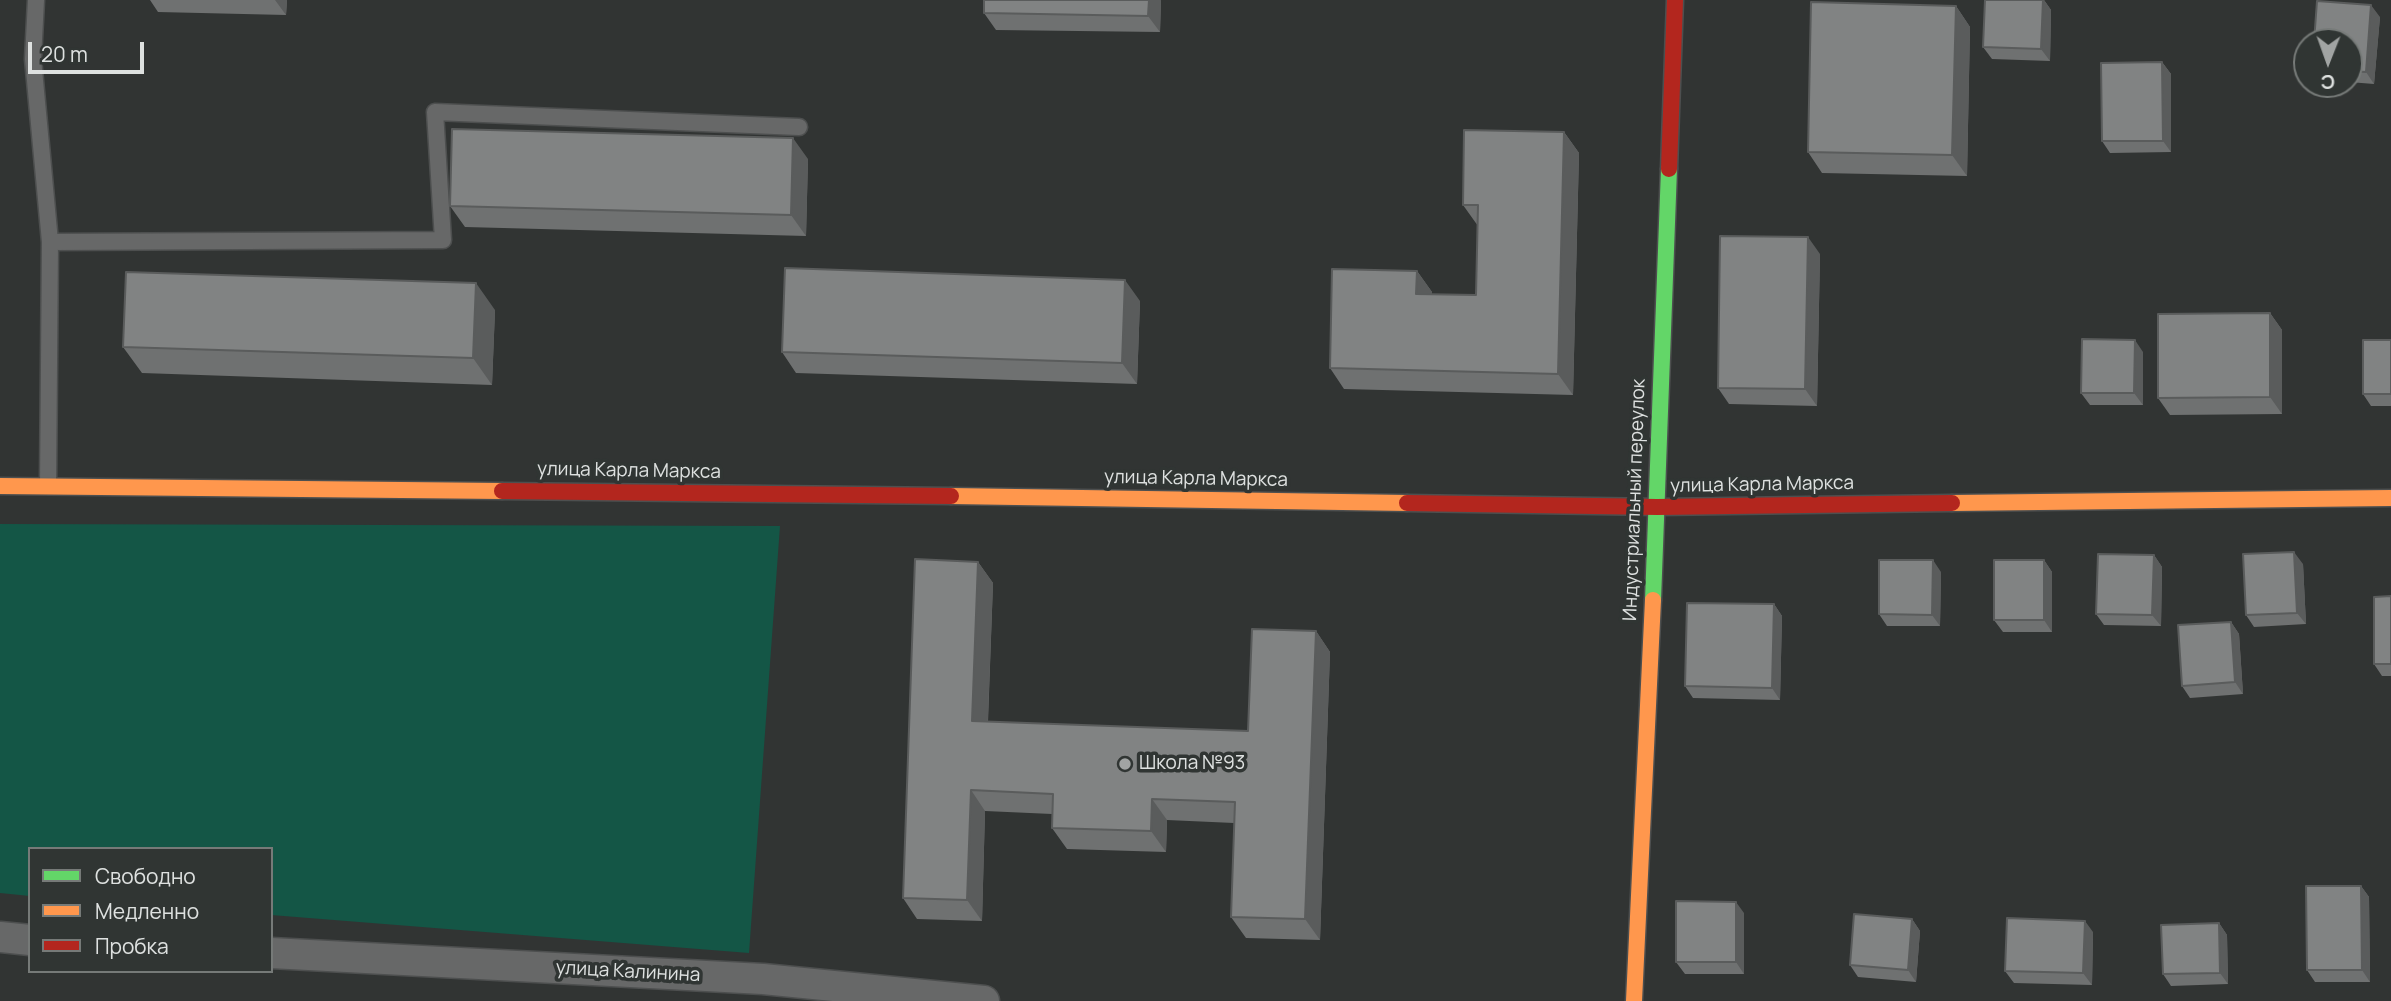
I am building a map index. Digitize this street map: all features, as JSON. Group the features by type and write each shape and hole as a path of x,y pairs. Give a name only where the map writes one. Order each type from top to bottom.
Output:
{"main road":[{"name":"Индустриальный переулок","path":"1634,1001 1657,508 1675,0"},
{"name":"улица Карла Маркса","path":"0,486 670,492 1657,508 2391,498"}],"street":[{"path":"0,937 28,940"},
{"name":"улица Калинина","path":"273,953 763,979 984,1001"}],"lane":[{"path":"36,0 33,59 50,242 48,486"},
{"path":"50,242 443,240 435,112 800,127"}],"green space":[{"path":"0,524 780,526 749,953 273,915 273,847 28,847 28,896 0,893"}],"building":[{"path":"984,0 1149,0 1148,16 984,13"},
{"path":"1985,0 2043,0 2041,49 1983,47"},
{"path":"2317,1 2371,5 2366,72 2363,72 2363,28 2315,28"},
{"path":"1811,2 1956,6 1952,155 1808,152"},
{"path":"2162,62 2163,141 2102,141 2101,63"},
{"path":"452,129 793,138 791,215 450,206"},
{"path":"1464,130 1564,132 1558,374 1330,368 1332,269 1417,271 1416,294 1476,295 1478,205 1463,205"},
{"path":"1720,236 1808,237 1805,389 1718,388"},
{"path":"785,268 1125,280 1122,363 782,352"},
{"path":"126,272 476,283 473,358 123,347"},
{"path":"2270,313 2270,397 2158,398 2158,314"},
{"path":"2082,339 2135,340 2134,393 2081,393"},
{"path":"2363,340 2391,340 2391,394 2363,394"},
{"path":"2294,552 2297,613 2246,615 2243,554"},
{"path":"2098,554 2154,555 2152,615 2096,614"},
{"name":"Школа №93","path":"915,559 978,562 972,721 1248,731 1252,629 1316,631 1305,919 1231,917 1235,802 1152,799 1151,831 1052,828 1053,794 971,790 967,900 903,898"},
{"path":"1879,560 1933,560 1932,615 1879,614"},
{"path":"1994,560 2044,560 2044,620 1994,620"},
{"path":"2391,596 2391,664 2374,664 2374,597"},
{"path":"1687,603 1774,604 1772,688 1685,686"},
{"path":"2231,622 2235,682 2182,686 2178,625"},
{"path":"2306,886 2361,886 2362,970 2307,970"},
{"path":"1676,901 1736,902 1736,962 1676,962"},
{"path":"1854,914 1912,919 1908,970 1850,965"},
{"path":"2007,918 2085,921 2083,973 2005,971"},
{"path":"2219,923 2220,973 2163,974 2161,925"}],"traffic: fast":[{"path":"1653,600 1669,169"}],"traffic: slow":[{"path":"0,486 502,491"},
{"path":"951,496 1407,503"},
{"path":"1952,503 2391,498"},
{"path":"1634,1001 1653,600"}],"traffic: jam":[{"path":"1669,169 1675,0"},
{"path":"502,491 951,496"},
{"path":"1407,503 1657,507 1952,503"}],"place":[{"name":"Школа №93","path":"1125,764"}]}
